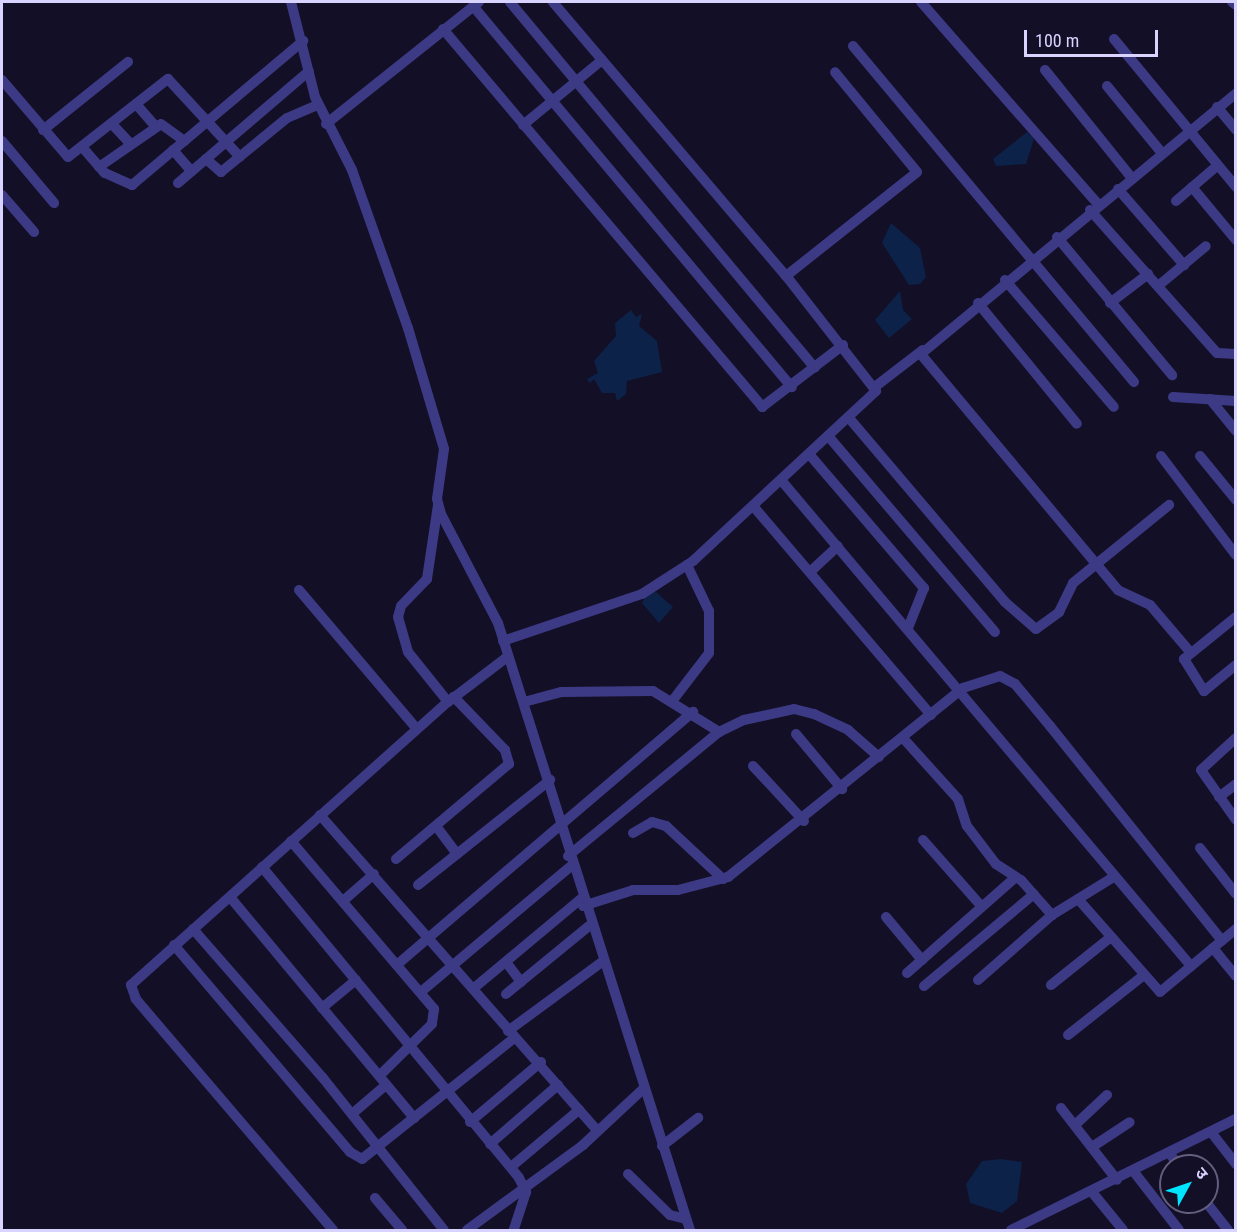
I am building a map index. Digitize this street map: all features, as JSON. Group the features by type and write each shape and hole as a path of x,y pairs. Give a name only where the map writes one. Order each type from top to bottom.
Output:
{"street":[{"path":"291,2 318,105 352,170 408,328 444,449 439,505 427,579 401,606 398,617 408,652 451,699 505,750 509,764 396,859"},
{"path":"510,2 815,368"},
{"path":"554,2 876,386"},
{"path":"921,2 1158,286 1218,353 1236,354"},
{"path":"1232,2 1236,5"},
{"path":"326,124 476,4 552,100 792,387"},
{"path":"443,29 758,404 768,407 843,345"},
{"path":"1114,39 1236,187"},
{"path":"83,148 99,167 128,186 303,41"},
{"path":"854,46 1134,382"},
{"path":"523,124 602,60"},
{"path":"43,130 128,62"},
{"path":"1045,70 1131,177"},
{"path":"178,183 309,71"},
{"path":"786,276 917,172 835,72"},
{"path":"2,80 68,157 83,148 163,81 174,80 240,157"},
{"path":"1107,86 1161,153"},
{"path":"503,641 633,597 687,565 754,507 849,418 876,386 1236,93"},
{"path":"136,104 156,127"},
{"path":"206,159 221,172 287,118 318,105"},
{"path":"1217,107 1236,130"},
{"path":"112,123 130,143"},
{"path":"99,167 130,143 156,127 165,125 184,141"},
{"path":"2,141 54,203"},
{"path":"173,150 191,171"},
{"path":"1176,201 1218,165"},
{"path":"1192,187 1236,240"},
{"path":"1118,189 1184,265"},
{"path":"2,195 34,232"},
{"path":"1057,237 1172,375"},
{"path":"1158,286 1206,246"},
{"path":"1110,303 1148,274"},
{"path":"1005,280 1114,407"},
{"path":"978,303 1077,424"},
{"path":"923,350 923,359 1125,595 1150,605 1191,653"},
{"path":"1173,397 1236,401"},
{"path":"1210,399 1236,431"},
{"path":"849,418 1031,628 1059,612 1068,588 1169,505"},
{"path":"829,436 995,632"},
{"path":"809,454 924,588 908,628"},
{"path":"1161,456 1236,555"},
{"path":"1200,456 1236,500"},
{"path":"781,480 908,628 957,693 1112,878 1191,966"},
{"path":"439,505 493,609 507,657 550,780 589,926 690,1230"},
{"path":"754,507 931,715"},
{"path":"810,572 838,546"},
{"path":"673,700 700,671 710,644 709,611 687,565"},
{"path":"299,590 417,729"},
{"path":"1236,617 1184,658 1204,691 1236,665"},
{"path":"333,1230 132,991 135,977 230,897 451,699 507,657"},
{"path":"474,988 582,902 641,888 678,890 723,879 804,821 957,693 1000,676 1015,684 1217,944 1236,976"},
{"path":"524,702 595,689 653,691 693,712 719,732"},
{"path":"422,991 719,732 795,709 848,730 879,757"},
{"path":"399,963 693,712"},
{"path":"796,734 842,789"},
{"path":"903,738 958,799 967,826 996,864 1016,877 1052,915"},
{"path":"1236,738 1202,765 1219,797 1236,820"},
{"path":"753,766 804,821"},
{"path":"418,885 550,780"},
{"path":"1219,797 1236,784"},
{"path":"320,815 431,936 511,1034 541,1062 597,1130"},
{"path":"633,833 652,822 666,826 723,879"},
{"path":"436,826 457,854"},
{"path":"923,840 982,907"},
{"path":"291,841 399,963 422,991 435,1016 410,1046 379,1076"},
{"path":"1200,848 1236,894"},
{"path":"262,867 470,1122 511,1167 525,1187 514,1230"},
{"path":"343,901 374,874"},
{"path":"908,973 1016,877"},
{"path":"978,980 1052,915 1112,878"},
{"path":"924,986 1034,894"},
{"path":"230,897 414,1118"},
{"path":"1078,899 1160,992 1236,929"},
{"path":"886,917 922,960"},
{"path":"506,994 589,926"},
{"path":"193,929 352,1114 444,1230"},
{"path":"1051,985 1111,938"},
{"path":"174,945 350,1152 362,1159 378,1149 511,1034 602,962"},
{"path":"506,962 521,982"},
{"path":"1068,1035 1144,975"},
{"path":"322,1008 356,980"},
{"path":"470,1122 541,1062"},
{"path":"352,1114 386,1085"},
{"path":"490,1144 558,1085"},
{"path":"467,1230 597,1130 643,1089"},
{"path":"1075,1125 1107,1095"},
{"path":"1061,1108 1117,1180"},
{"path":"511,1167 579,1110"},
{"path":"662,1146 698,1118"},
{"path":"1170,1154 1236,1119"},
{"path":"1092,1147 1130,1122"},
{"path":"1212,1132 1236,1164"},
{"path":"1019,1229 1159,1160"},
{"path":"1134,1172 1179,1230"},
{"path":"628,1174 670,1215 686,1219"},
{"path":"1092,1192 1123,1230"},
{"path":"375,1198 402,1230"},
{"path":"1215,1214 1228,1230"}],"water":[{"path":"1027,132 1034,139 1026,164 996,166 993,159"},
{"path":"891,223 920,248 926,277 920,284 909,285 882,243"},
{"path":"900,291 903,310 912,319 889,338 875,320"},
{"path":"631,310 636,317 642,314 639,326 657,341 662,372 627,381 626,394 617,401 615,393 602,393 594,379 590,383 587,379 598,373 594,361 616,336 615,323"},
{"path":"656,592 673,607 659,623 642,603 647,594"},
{"path":"1001,1159 1022,1162 1017,1201 1002,1213 970,1203 966,1184 982,1161"}]}
